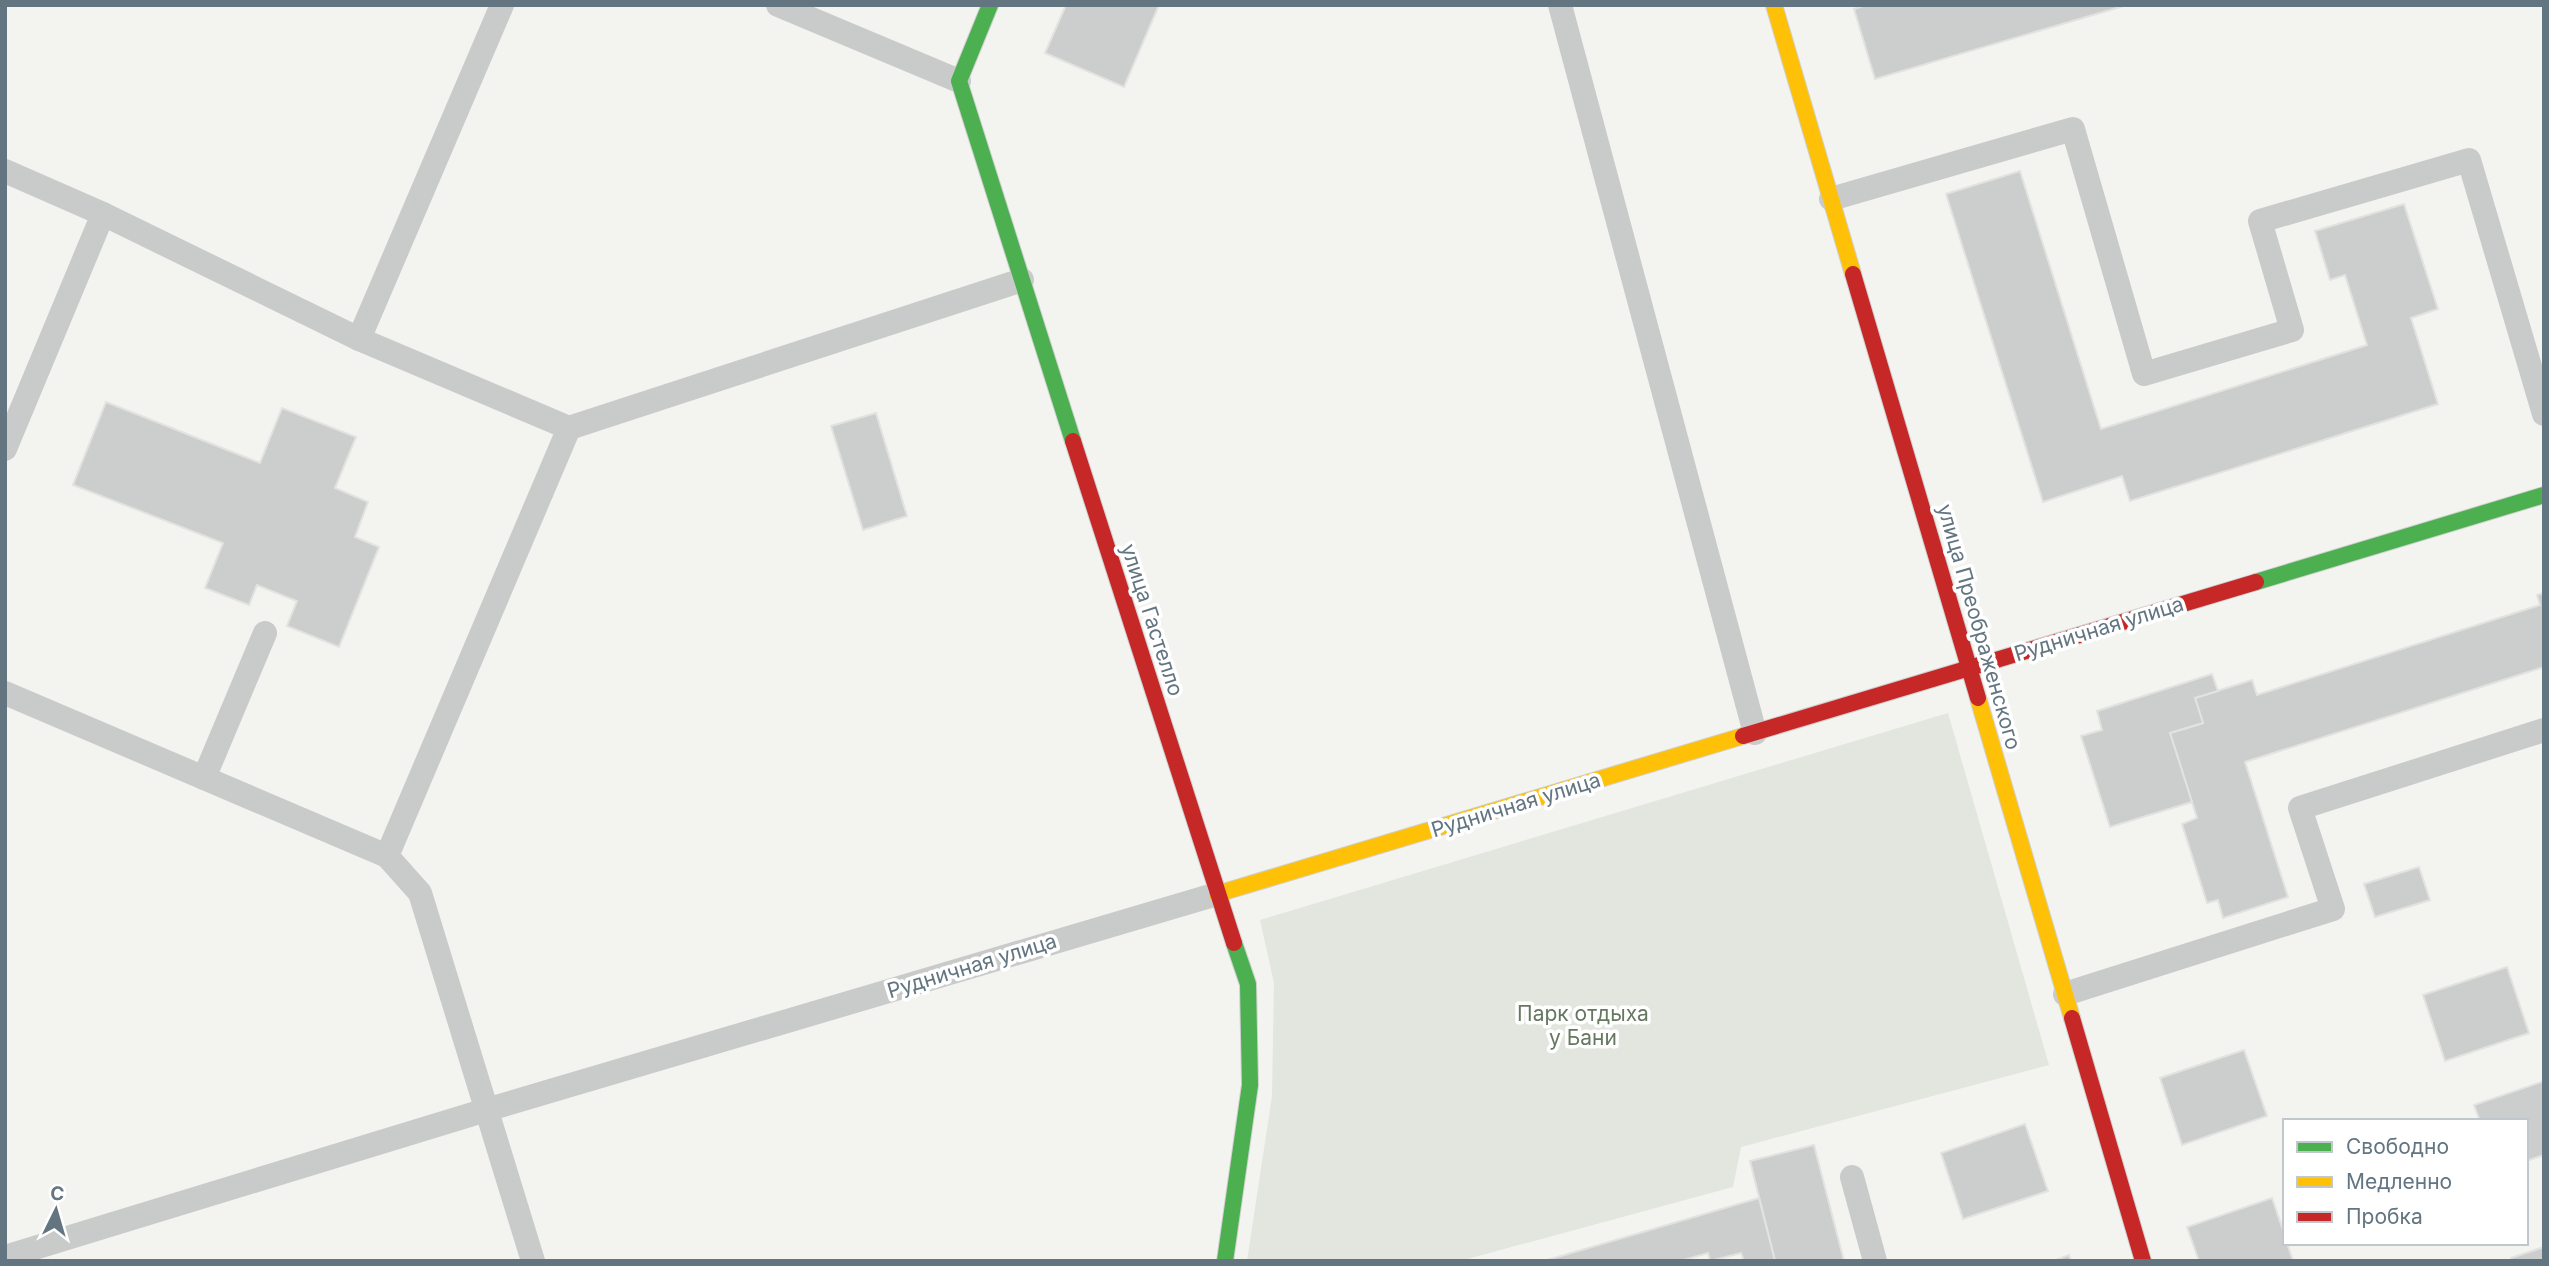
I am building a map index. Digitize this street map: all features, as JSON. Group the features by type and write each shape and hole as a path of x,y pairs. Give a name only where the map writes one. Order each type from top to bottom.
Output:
{"street":[{"path":"959,81 990,5"},
{"name":"улица Преображенского","path":"1774,5 2143,1261"},
{"name":"улица Гастелло","path":"959,81 1248,984 1250,1085 1225,1261"},
{"name":"Рудничная улица","path":"1217,894 2544,495"}],"lane":[{"path":"359,339 502,5"},
{"path":"778,5 959,81"},
{"path":"1560,5 1755,733"},
{"path":"1831,199 2073,129 2144,373 2292,330 2260,220 2469,160 2544,414"},
{"path":"5,171 103,214 359,339 569,428 1022,280"},
{"path":"5,449 103,214"},
{"path":"387,856 569,428"},
{"path":"204,778 265,633"},
{"path":"5,693 387,856 420,893 533,1261"},
{"path":"2064,993 2333,909 2300,808 2544,730"},
{"name":"Рудничная улица","path":"5,1257 486,1110 1217,894"},
{"path":"1852,1177 1875,1261"}],"green space":[{"name":"Парк отдыха у Бани","path":"1948,713 2049,1065 1741,1147 1733,1187 1460,1261 1247,1261 1272,1096 1274,983 1260,920"}],"building":[{"path":"1066,5 1159,5 1124,87 1045,53"},
{"path":"1866,5 2127,5 1875,79 1854,9"},
{"path":"2020,171 2101,429 2367,345 2345,275 2330,280 2315,231 2404,204 2438,309 2411,318 2438,404 2130,501 2122,476 2043,502 1946,194"},
{"path":"106,402 260,463 282,408 356,437 335,488 368,502 355,537 379,547 339,647 287,626 297,601 257,585 249,605 205,588 223,543 73,485"},
{"path":"876,413 907,516 863,530 831,426"},
{"path":"2544,593 2544,667 2245,762 2288,897 2223,918 2218,900 2207,903 2182,824 2197,818 2170,733 2203,723 2195,698 2252,680 2257,695 2540,605 2537,595"},
{"path":"2212,674 2218,691 2195,698 2203,723 2170,733 2192,802 2110,827 2081,736 2102,730 2097,711"},
{"path":"2419,867 2430,900 2375,917 2364,884"},
{"path":"2507,967 2529,1033 2445,1061 2423,995"},
{"path":"2244,1050 2267,1116 2182,1145 2160,1078"},
{"path":"2544,1081 2544,1155 2528,1160 2528,1119 2479,1119 2474,1105"},
{"path":"2025,1124 2048,1191 1963,1219 1941,1153"},
{"path":"1814,1145 1844,1261 1775,1261 1750,1161"},
{"path":"1759,1198 1775,1261 1744,1261 1741,1253 1710,1261 1708,1253 1680,1261 1544,1261"},
{"path":"2272,1198 2283,1230 2283,1245 2288,1245 2293,1261 2199,1261 2187,1227"},
{"path":"2544,1247 2544,1261 2512,1261 2511,1258"},
{"path":"2069,1255 2071,1261 2053,1261"}],"traffic: fast":[{"path":"990,5 959,81 1073,441"},
{"path":"2256,582 2544,495"},
{"path":"1225,1261 1250,1085 1248,984 1234,943"}],"traffic: slow":[{"path":"1774,5 1853,274"},
{"path":"1978,698 2072,1018"},
{"path":"1217,894 1743,736"}],"traffic: jam":[{"path":"1853,274 1978,698"},
{"path":"1073,441 1234,943"},
{"path":"1743,736 2256,582"},
{"path":"2072,1018 2143,1261"}]}
